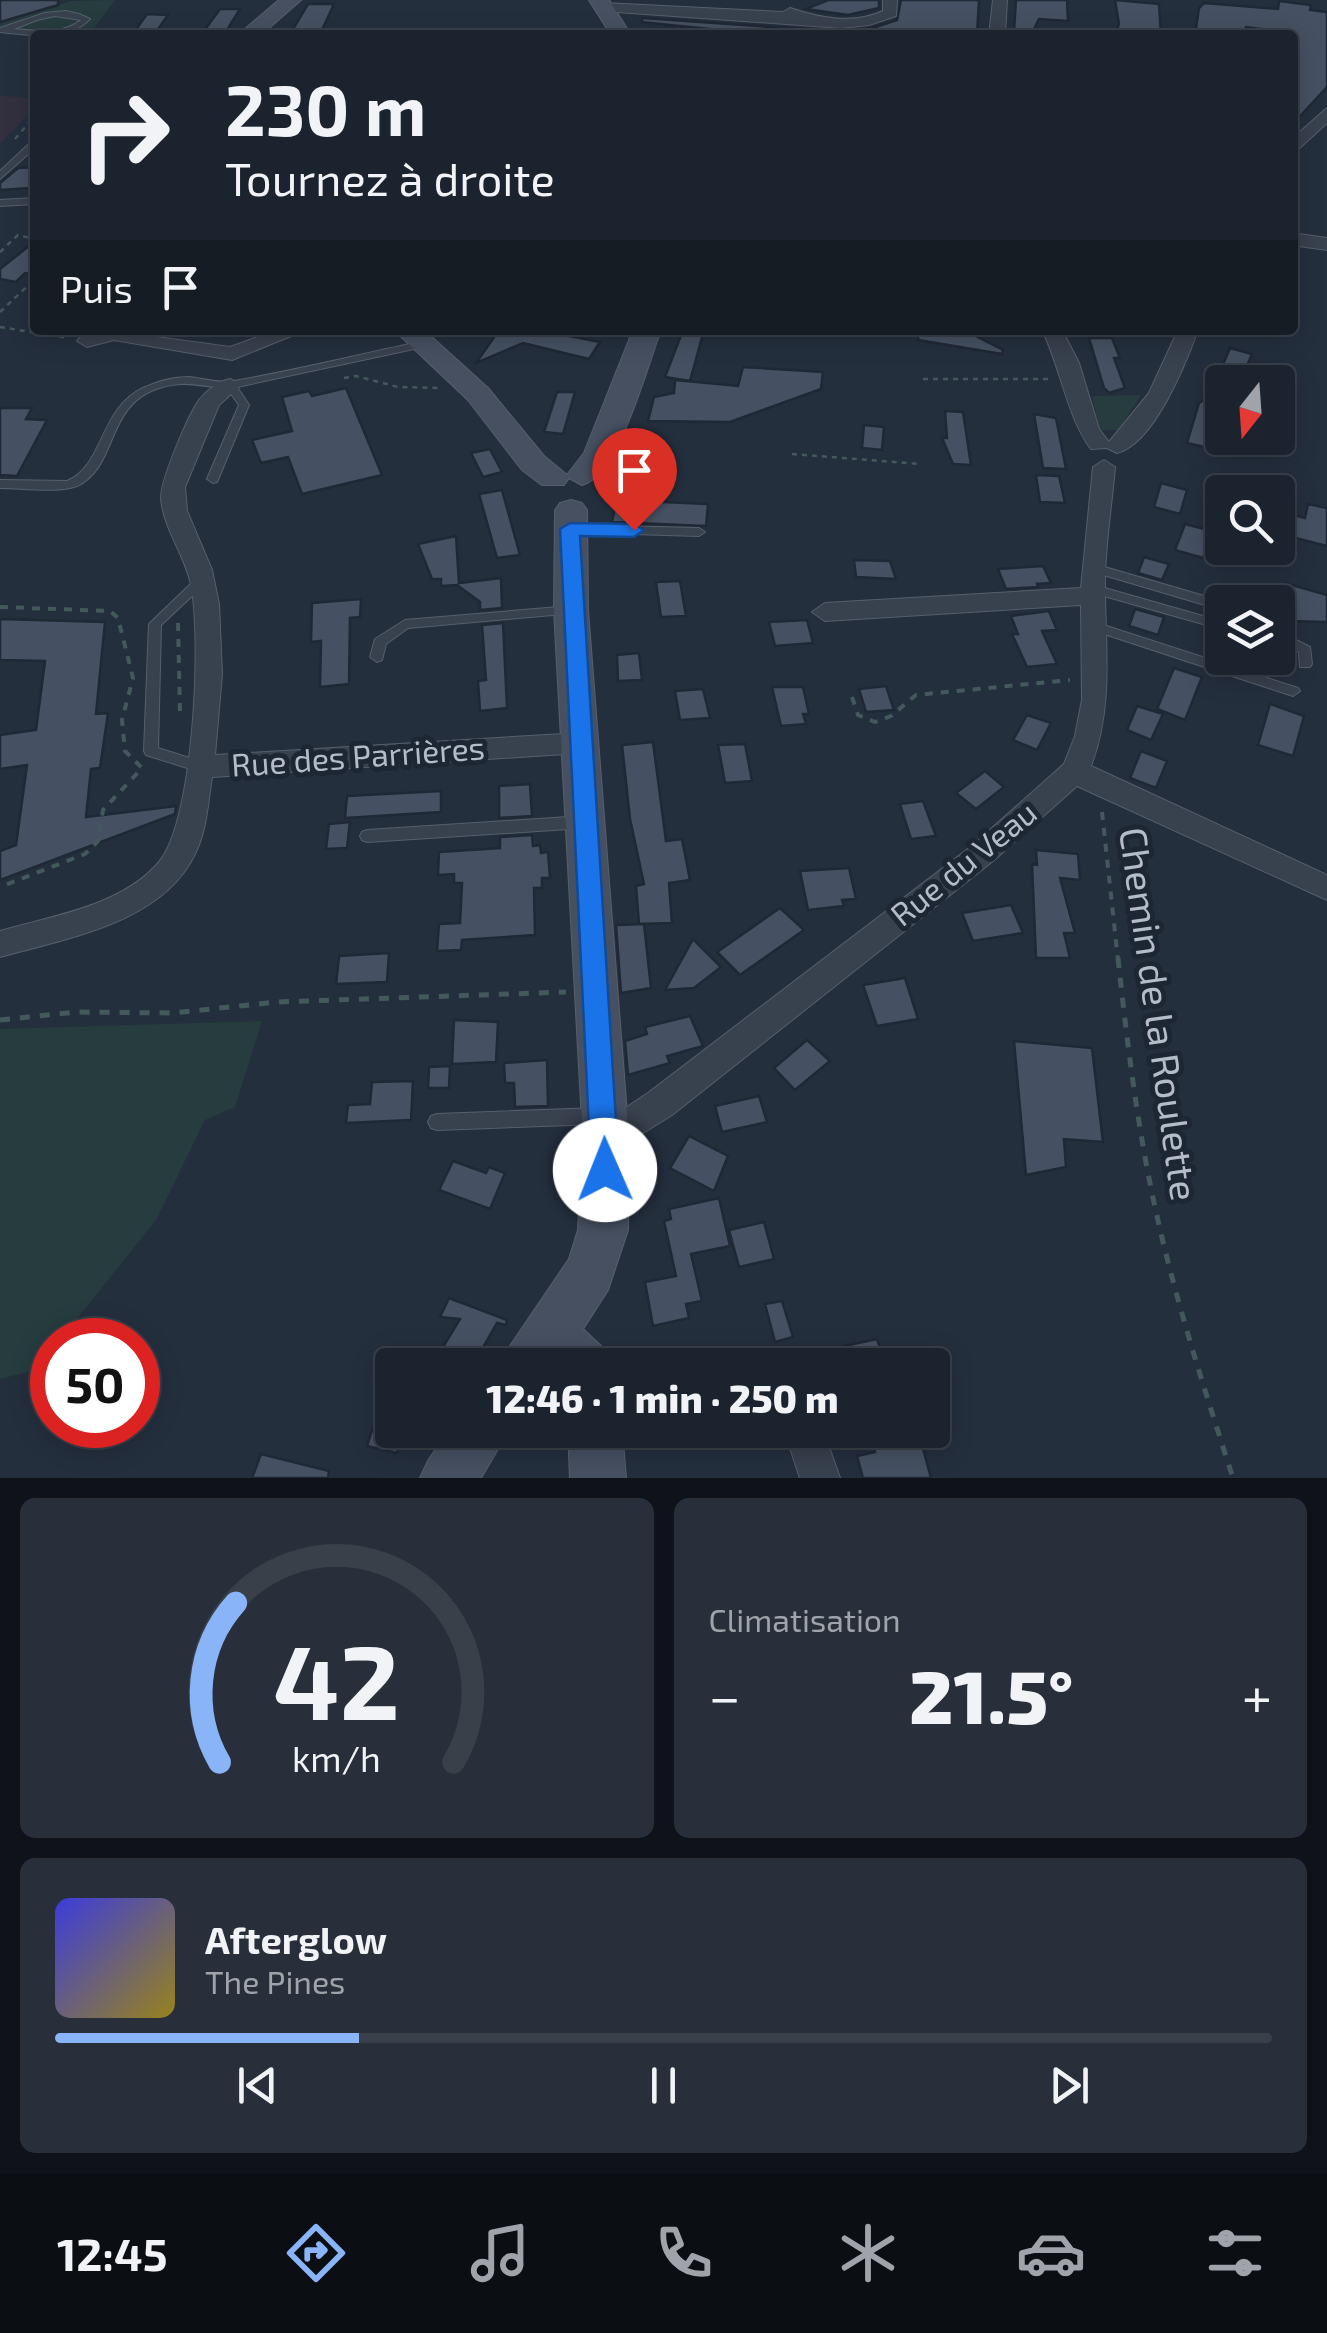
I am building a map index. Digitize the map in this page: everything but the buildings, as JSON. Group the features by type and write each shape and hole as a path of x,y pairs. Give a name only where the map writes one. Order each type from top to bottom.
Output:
{"main road":[{"path":"254,30 292,0"},
{"path":"601,4 618,30"},
{"path":"557,1348 600,1249 605,1128 571,610 569,498 598,456 645,335"},
{"path":"416,337 478,394 533,463 569,498"},
{"path":"448,1478 469,1448"},
{"path":"596,1448 598,1478"}],"street":[{"path":"780,0 791,14 803,18"},
{"path":"601,4 875,20 891,13 890,0"},
{"path":"997,30 1000,0"},
{"path":"1298,144 1327,113"},
{"path":"1298,239 1327,244"},
{"path":"87,341 110,335"},
{"path":"120,335 232,354 283,335"},
{"path":"1054,335 1074,379 1088,430 1107,452"},
{"path":"1186,335 1161,390 1134,432 1107,452 1096,520 1095,682 1090,736 1076,770 1105,788 1327,888"},
{"name":"Rue des Parrières","path":"230,384 209,402 173,487 172,499 202,580 207,605 206,709 200,767 580,743"},
{"path":"825,612 1094,584"},
{"path":"0,944 106,911 152,888 182,852 200,767"},
{"name":"Rue du Veau","path":"605,1128 660,1104 983,853 1076,770"},
{"path":"810,1448 820,1478"}],"lane":[{"path":"3,30 63,13 86,19 72,30"},
{"path":"3,30 30,31"},
{"path":"0,176 30,147"},
{"path":"0,203 30,201"},
{"path":"0,484 68,485 78,481 126,400 175,381 214,387 416,337"},
{"path":"213,479 244,405 230,384"},
{"path":"569,498 699,532"},
{"path":"200,767 151,750 155,624 202,580"},
{"path":"1094,584 1205,603"},
{"path":"1094,584 1205,620"},
{"path":"377,657 380,642 405,624 571,610"},
{"path":"1094,626 1293,691"},
{"path":"1295,645 1304,650 1305,664"},
{"path":"367,836 585,822"},
{"path":"438,1122 605,1128"}],"path":[{"path":"0,252 18,235 30,238"},
{"path":"0,312 30,285"},
{"path":"0,327 30,331"},
{"path":"55,335 87,341"},
{"path":"337,380 356,376 398,387 442,388"},
{"path":"922,379 1074,379"},
{"path":"792,454 920,464"},
{"path":"0,608 110,611 118,618 132,678 122,720 125,751 142,768 103,810 98,842 85,854 0,887"},
{"path":"852,697 858,715 875,722 890,716 912,697 926,693 1075,680 1095,682"},
{"name":"Chemin de la Roulette","path":"1105,788 1101,805 1134,1093 1147,1172 1184,1324 1233,1478"},
{"path":"0,1020 76,1012 173,1013 277,1002 596,991"}],"shaded area":[{"path":"0,96 30,98 30,113 0,143"}],"green space":[{"path":"115,0 93,30 0,30 0,24 71,1"},
{"path":"1141,395 1118,430 1100,430 1092,396"},
{"path":"262,1021 235,1107 205,1120 156,1220 78,1318 30,1318 30,1371 0,1379 0,1029"}],"route":[{"path":"605,1170 569,551 570,529 634,530"}]}
